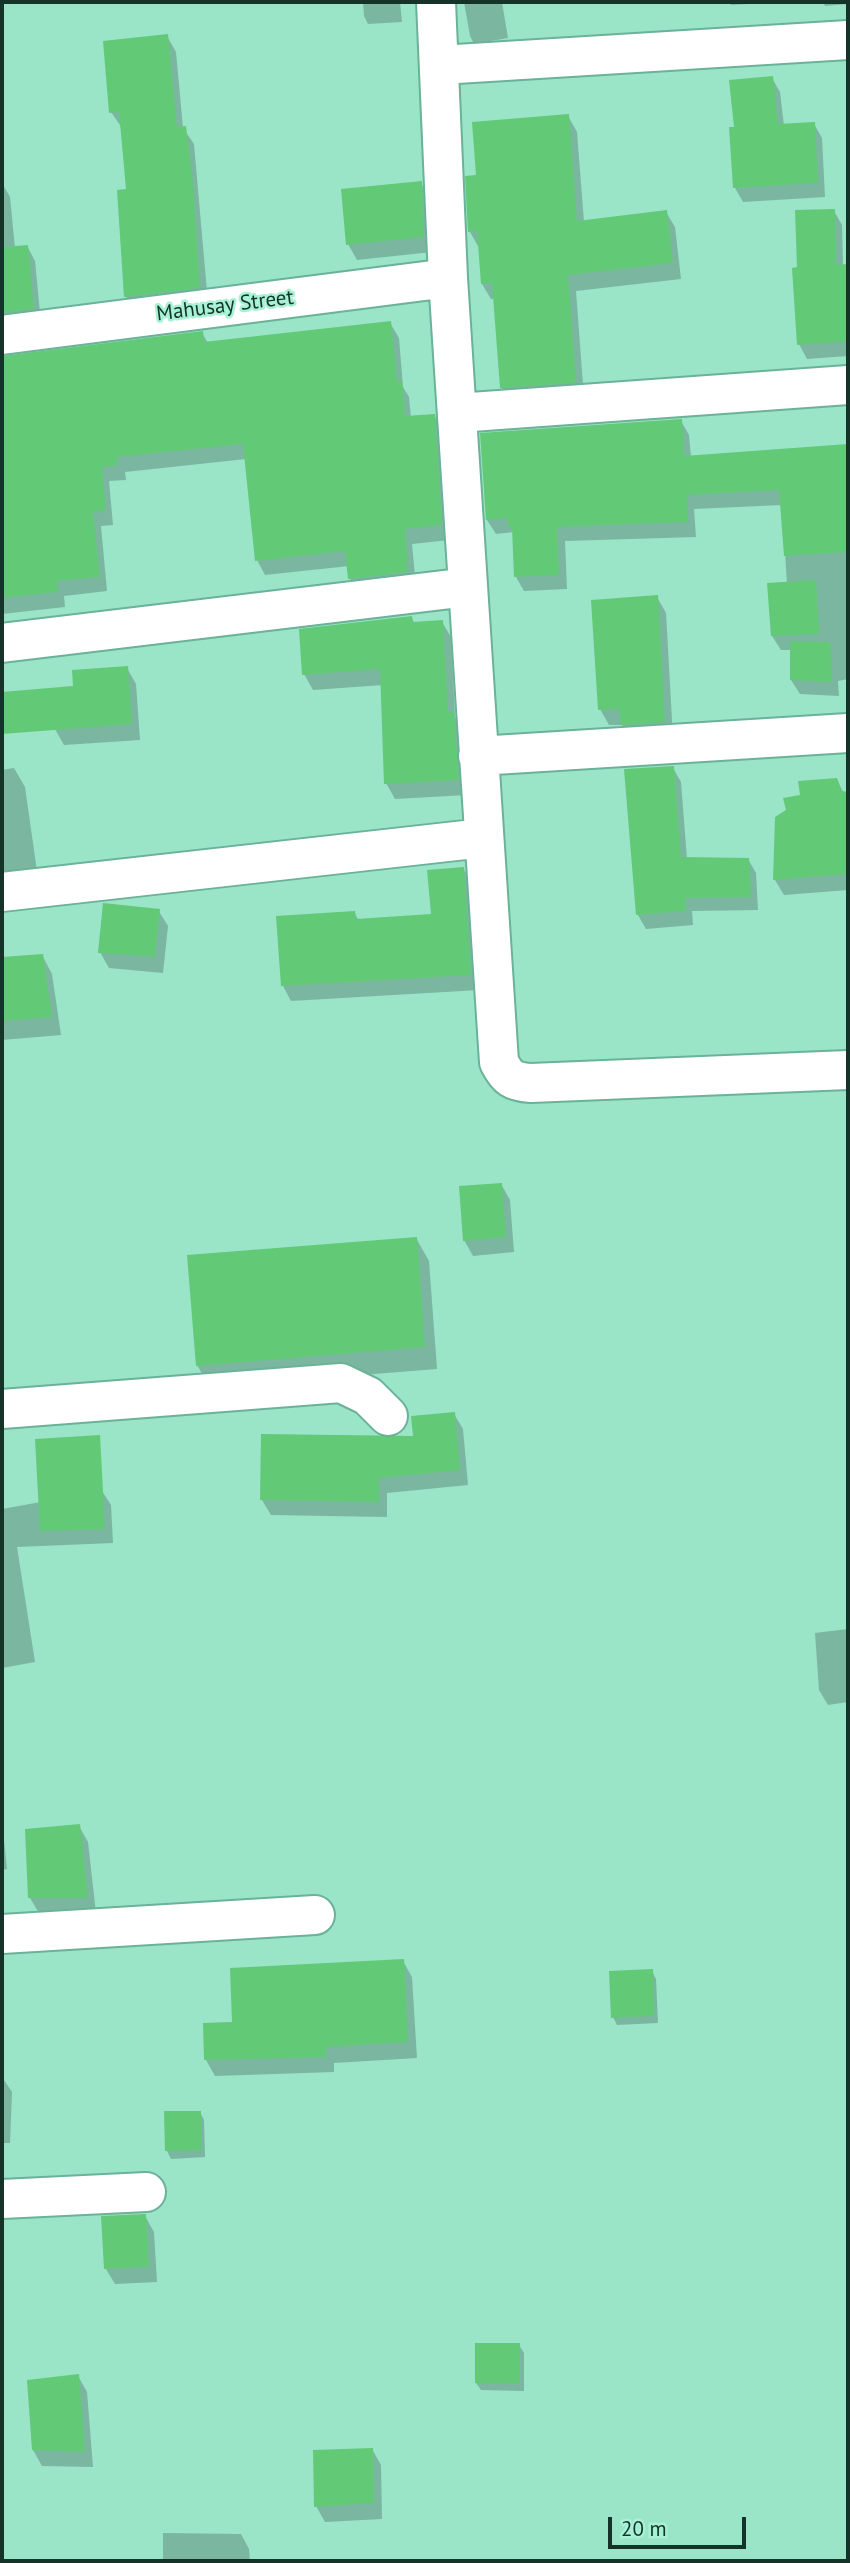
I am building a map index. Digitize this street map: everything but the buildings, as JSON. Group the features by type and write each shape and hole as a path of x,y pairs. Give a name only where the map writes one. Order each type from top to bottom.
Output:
{"street":[{"path":"436,2 448,278 499,1062 506,1075 516,1082 848,1070"},
{"path":"440,65 848,40"},
{"name":"Mahusay Street","path":"2,335 448,278"},
{"path":"457,413 848,385"},
{"path":"2,643 468,587"},
{"path":"478,756 848,733"},
{"path":"2,892 483,838"},
{"path":"2,1409 341,1383 368,1396 388,1416"},
{"path":"2,1934 315,1915"},
{"path":"2,2199 146,2192"}]}
